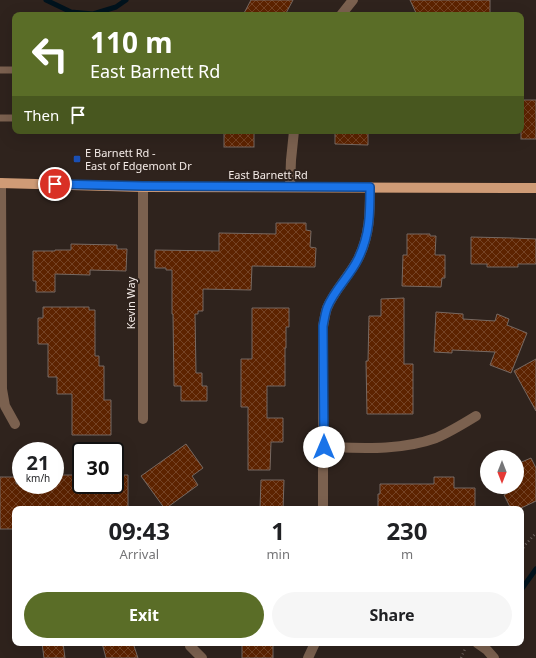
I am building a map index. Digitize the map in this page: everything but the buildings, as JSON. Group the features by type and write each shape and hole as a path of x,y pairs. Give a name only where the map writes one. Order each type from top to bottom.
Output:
{"main road":[{"name":"East Barnett Rd","path":"0,183 143,186 536,188"}],"street":[{"path":"343,12 353,0"},
{"path":"290,187 294,134"},
{"path":"0,183 2,389 5,406 15,424"},
{"name":"Kevin Way","path":"143,186 143,419"},
{"path":"323,506 323,326 327,309 335,294 358,260 367,238 370,221 370,187"},
{"path":"324,447 371,448 410,444 435,438 457,428 476,416"},
{"path":"190,646 202,658"},
{"path":"308,658 314,646"},
{"path":"481,646 494,658"}],"lane":[{"path":"0,70 12,70"},
{"path":"0,118 12,118"}],"path":[{"path":"524,547 536,533"}],"waterway":[{"path":"46,0 71,12"},
{"path":"100,12 116,7 126,0"},
{"path":"524,586 536,569"}],"place":[{"name":"E Barnett Rd - East of Edgemont Dr","path":"77,159"}],"route":[{"path":"55,184 370,187 370,221 367,238 358,260 335,294 327,309 323,326 324,447"}]}
